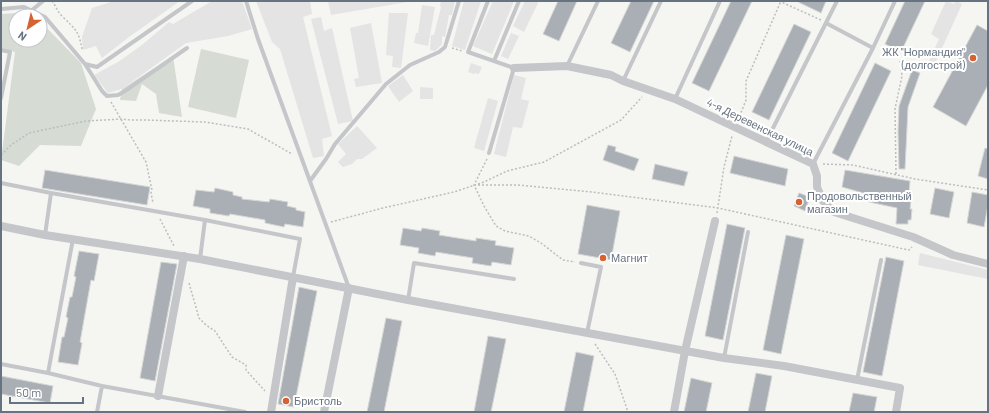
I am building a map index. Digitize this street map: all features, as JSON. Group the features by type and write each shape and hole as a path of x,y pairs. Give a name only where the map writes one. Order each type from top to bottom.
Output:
{"street":[{"name":"4-я Деревенская улица","path":"514,68 567,66 611,75 623,81 675,99 813,164 817,176 816,187 823,201 834,212 919,240 953,255 988,264"},
{"path":"674,412 685,351 715,220"},
{"path":"1,226 45,235 184,256 408,300 724,358 784,366 900,388 896,412"},
{"path":"158,396 184,256"},
{"path":"271,412 293,277"},
{"path":"324,412 349,288"}],"lane":[{"path":"35,8 43,1"},
{"path":"85,64 97,68 192,1"},
{"path":"246,1 258,39 349,288"},
{"path":"310,181 335,144 386,84 410,65 439,52 446,46 459,1"},
{"path":"488,1 468,52 514,68 489,153"},
{"path":"494,61 519,1"},
{"path":"567,66 598,1"},
{"path":"623,81 661,1"},
{"path":"675,99 720,1"},
{"path":"766,142 837,1"},
{"path":"813,164 873,48 895,1"},
{"path":"12,8 26,8"},
{"path":"48,21 85,64 102,91 107,96 118,95 125,91 187,48"},
{"path":"826,23 873,48"},
{"path":"1,50 10,52 1,98"},
{"path":"1,183 300,239 293,277"},
{"path":"45,235 51,193"},
{"path":"200,259 205,220"},
{"path":"724,358 748,232"},
{"path":"48,373 73,239"},
{"path":"857,380 881,260"},
{"path":"408,300 414,263 514,279"},
{"path":"581,263 601,267 587,333"},
{"path":"1,364 48,373 102,386 245,412"},
{"path":"97,412 102,386"}],"path":[{"path":"52,1 62,17 77,31 80,37 85,64"},
{"path":"715,220 724,167 735,128 746,100 746,81 780,1 826,23"},
{"path":"446,46 468,52"},
{"path":"896,174 895,109 902,76 900,59"},
{"path":"326,224 383,208 454,192 507,171 544,162 621,120 650,90"},
{"path":"107,96 122,119 146,162 152,190 152,204 174,246"},
{"path":"1,155 11,145 29,133 86,121 122,119 205,122 248,129 277,144 302,160"},
{"path":"474,185 489,153"},
{"path":"813,164 853,165 915,179 988,190"},
{"path":"474,185 518,185 592,192 718,208 909,250 919,240"},
{"path":"474,185 496,226 505,231 529,236 541,243 563,260 581,263"},
{"path":"188,278 199,318 215,331 232,357 246,365 246,370 266,392"},
{"path":"587,333 615,374 628,412"}],"shaded area":[{"path":"114,1 180,1 102,58 96,46 83,50 82,37 92,8"},
{"path":"212,1 242,1 252,29 228,36 186,43 122,89 108,93 94,75 118,62 142,45 169,22 173,24"},
{"path":"256,1 310,1 312,14 303,17 332,136 322,139 324,156 313,158 280,49 272,42"},
{"path":"328,1 413,1 331,15"},
{"path":"441,1 455,1 452,15 449,15 445,37 442,36 442,44 435,51 430,50 431,35 434,35 441,7"},
{"path":"464,1 481,1 465,50 452,46"},
{"path":"493,1 514,1 492,54 473,46"},
{"path":"525,1 539,1 524,32 513,26"},
{"path":"946,1 954,4 956,1 962,4 933,68 927,66 939,39 931,34"},
{"path":"422,5 435,7 428,46 414,43 416,33 418,33"},
{"path":"389,13 408,13 401,68 392,67 393,56 386,55"},
{"path":"1,14 8,14 8,48 48,48 48,29 81,63 96,109 81,146 40,145 19,166 1,160 15,52 1,48"},
{"path":"321,17 324,31 332,28 353,121 338,124 311,19"},
{"path":"371,23 382,83 356,87 354,79 359,78 350,28"},
{"path":"511,33 519,36 508,59 501,56"},
{"path":"201,49 249,60 236,118 188,107"},
{"path":"173,56 182,117 159,113 156,94 142,84 136,101 120,100 122,89"},
{"path":"471,63 482,67 479,74 468,72"},
{"path":"403,75 413,91 399,102 388,86"},
{"path":"514,75 526,78 521,99 529,101 522,128 513,127 506,157 494,154"},
{"path":"420,87 433,88 433,99 420,99"},
{"path":"488,98 498,101 484,151 474,148"},
{"path":"357,126 377,148 362,159 357,159 352,164 343,167 338,162 346,154 338,144"},
{"path":"920,253 988,270 988,279 918,265"}],"building":[{"path":"558,1 577,1 559,41 543,34"},
{"path":"631,1 654,1 630,52 611,43"},
{"path":"731,1 752,1 709,91 692,83"},
{"path":"796,1 826,1 821,13"},
{"path":"905,1 925,1 901,52 885,44"},
{"path":"794,24 811,32 769,120 752,112"},
{"name":"ЖК \"Нормандия\" (долгострой)","path":"977,25 988,31 988,85 966,126 933,107"},
{"path":"875,63 891,71 848,161 832,153"},
{"path":"912,70 920,73 908,107 905,169 899,169 899,106"},
{"path":"608,145 616,147 615,151 639,159 634,171 603,160"},
{"path":"985,148 988,149 988,179 978,176"},
{"path":"734,156 788,169 785,186 730,173"},
{"path":"655,164 688,172 684,186 652,179"},
{"path":"45,170 150,187 147,205 42,188"},
{"path":"845,170 910,181 909,193 912,193 910,209 912,209 911,220 908,220 908,224 896,224 897,208 869,202 870,195 842,187"},
{"path":"215,188 233,192 233,195 242,197 242,199 269,202 270,199 288,202 287,206 305,212 303,227 285,224 284,227 265,223 265,220 230,214 229,216 210,213 210,209 193,206 196,190 214,192"},
{"path":"935,188 954,192 949,218 930,214"},
{"path":"972,192 988,195 988,205 984,227 967,223"},
{"name":"Продовольственный магазин","path":"799,193 810,197 805,211 794,206"},
{"path":"587,205 620,211 611,260 578,254"},
{"path":"727,224 745,228 723,340 705,336"},
{"path":"403,228 421,231 422,228 440,231 439,235 476,241 476,238 496,241 495,245 514,248 511,265 492,262 491,266 472,263 473,258 436,252 435,256 418,253 419,248 400,245"},
{"path":"786,235 804,239 781,354 763,350"},
{"path":"79,251 99,254 94,281 91,280 80,342 82,343 78,365 58,362 62,337 64,337 68,318 66,317 70,297 72,297 76,277 74,276"},
{"path":"886,257 904,261 882,376 863,372"},
{"path":"161,262 177,264 155,381 140,378"},
{"path":"299,287 317,291 294,407 278,404"},
{"path":"386,318 402,321 384,412 367,412"},
{"path":"488,336 506,339 491,412 474,412"},
{"path":"576,352 594,356 583,412 564,412"},
{"path":"756,373 772,376 765,412 748,412"},
{"path":"1,376 53,386 50,403 1,394"},
{"path":"691,378 712,383 706,412 684,412"},
{"path":"853,393 877,397 874,412 849,412"}],"place":[{"name":"ЖК \"Нормандия\" (долгострой)","path":"973,58"},
{"name":"Продовольственный магазин","path":"799,202"},
{"name":"Магнит","path":"603,258"},
{"name":"Бристоль","path":"286,401"}]}
